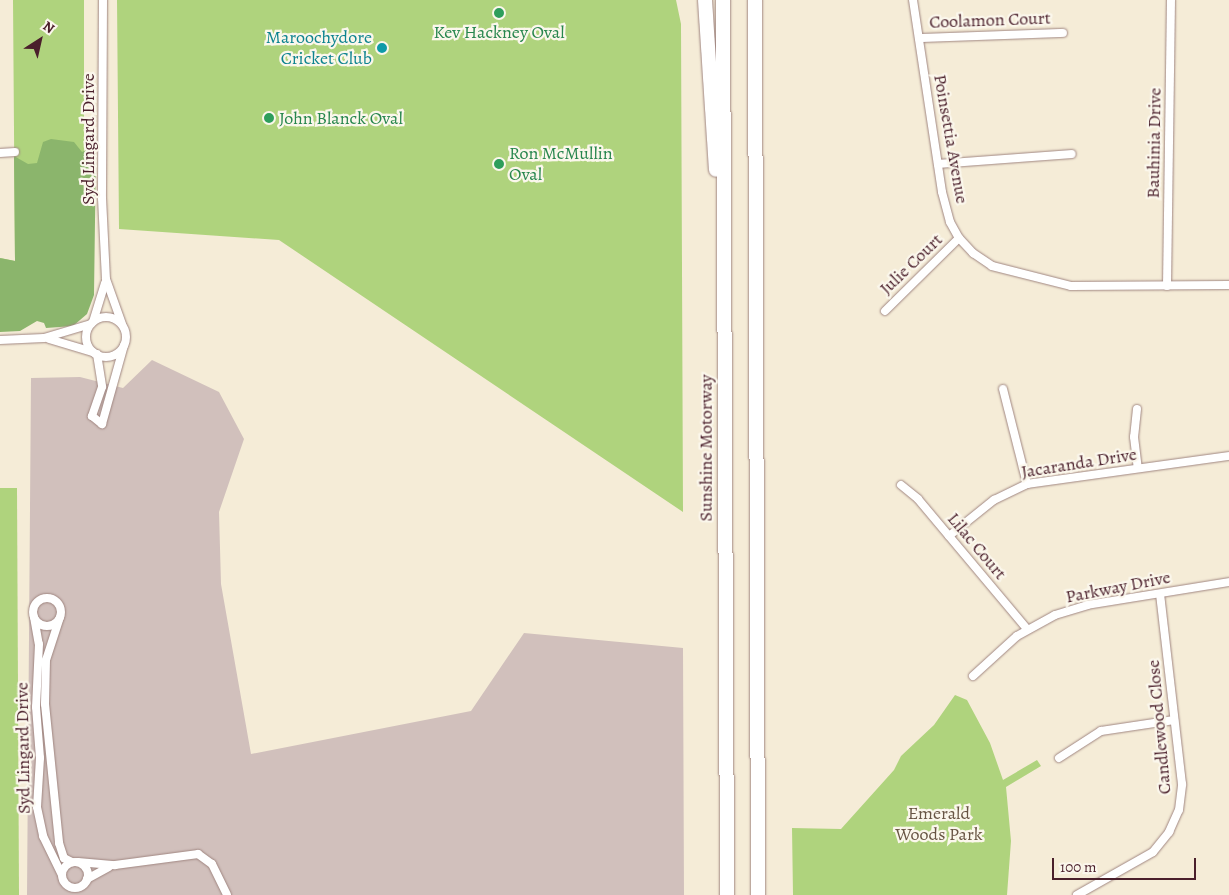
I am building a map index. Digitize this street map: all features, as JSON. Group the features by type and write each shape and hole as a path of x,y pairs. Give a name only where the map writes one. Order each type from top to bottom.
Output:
{"highway":[{"path":"705,0 715,167 724,187"},
{"name":"Sunshine Motorway","path":"723,0 727,895"},
{"path":"755,0 758,895"},
{"path":"755,77 763,53 763,0"}],"street":[{"name":"Syd Lingard Drive","path":"103,0 102,198 106,279 122,324"},
{"name":"Poinsettia Avenue","path":"913,0 938,164 950,222 959,238 992,266 1040,280 1071,286 1229,285"},
{"name":"Bauhinia Drive","path":"1167,286 1171,0"},
{"name":"Coolamon Court","path":"919,38 1063,33"},
{"path":"0,153 15,152"},
{"path":"938,164 1072,154"},
{"name":"Julie Court","path":"884,311 959,238"},
{"name":"Syd Lingard Drive","path":"92,323 106,279"},
{"path":"0,340 44,338 106,317 122,324 126,334 124,345 102,424 92,416 103,380 95,353 87,339 92,323"},
{"path":"44,338 111,356 124,345"},
{"path":"1002,389 1027,484"},
{"path":"1137,409 1134,437 1138,468"},
{"name":"Jacaranda Drive","path":"949,536 994,500 1027,484 1229,456"},
{"name":"Lilac Court","path":"901,486 918,499 1027,629"},
{"name":"Parkway Drive","path":"973,676 1027,629 1087,605 1229,582"},
{"name":"Candlewood Close","path":"1077,895 1141,862 1162,842 1176,821 1182,784 1160,594"},
{"path":"46,599 58,604 60,617 48,626 39,624 34,617 35,606 46,599"},
{"name":"Syd Lingard Drive","path":"34,617 39,644 36,707 40,758 37,807 43,836 62,875"},
{"name":"Syd Lingard Drive","path":"60,617 46,660 45,704 59,842 64,858 75,862"},
{"path":"1059,758 1091,735 1112,727 1174,720"},
{"path":"116,865 92,874 86,880 73,887 66,884 62,875 65,866 75,862 116,865 198,854 212,864 227,895"},
{"path":"75,862 86,870 86,880"}],"shaded area":[{"path":"152,360 219,392 244,439 219,512 221,584 251,754 471,711 524,633 683,648 684,895 27,895 31,378 80,377 123,388"}],"green space":[{"path":"13,0 84,0 84,306 0,258 15,261"},
{"path":"117,0 676,0 681,24 683,512 279,240 119,229"},
{"path":"51,139 74,142 82,152 92,147 96,148 94,295 87,314 73,326 46,328 44,323 37,321 20,331 0,332 0,258 15,261 14,156 28,164 37,163 43,142"},
{"path":"0,488 17,488 19,895 0,895"},
{"name":"Emerald Woods Park","path":"955,695 967,700 990,743 1003,780 1037,760 1041,766 1006,787 1011,841 1007,895 793,895 792,828 841,829 894,770 901,756 934,725"}],"place":[{"name":"Kev Hackney Oval","path":"499,13"},
{"name":"Maroochydore Cricket Club","path":"382,48"},
{"name":"John Blanck Oval","path":"269,118"},
{"name":"Ron McMullin Oval","path":"499,164"}]}
